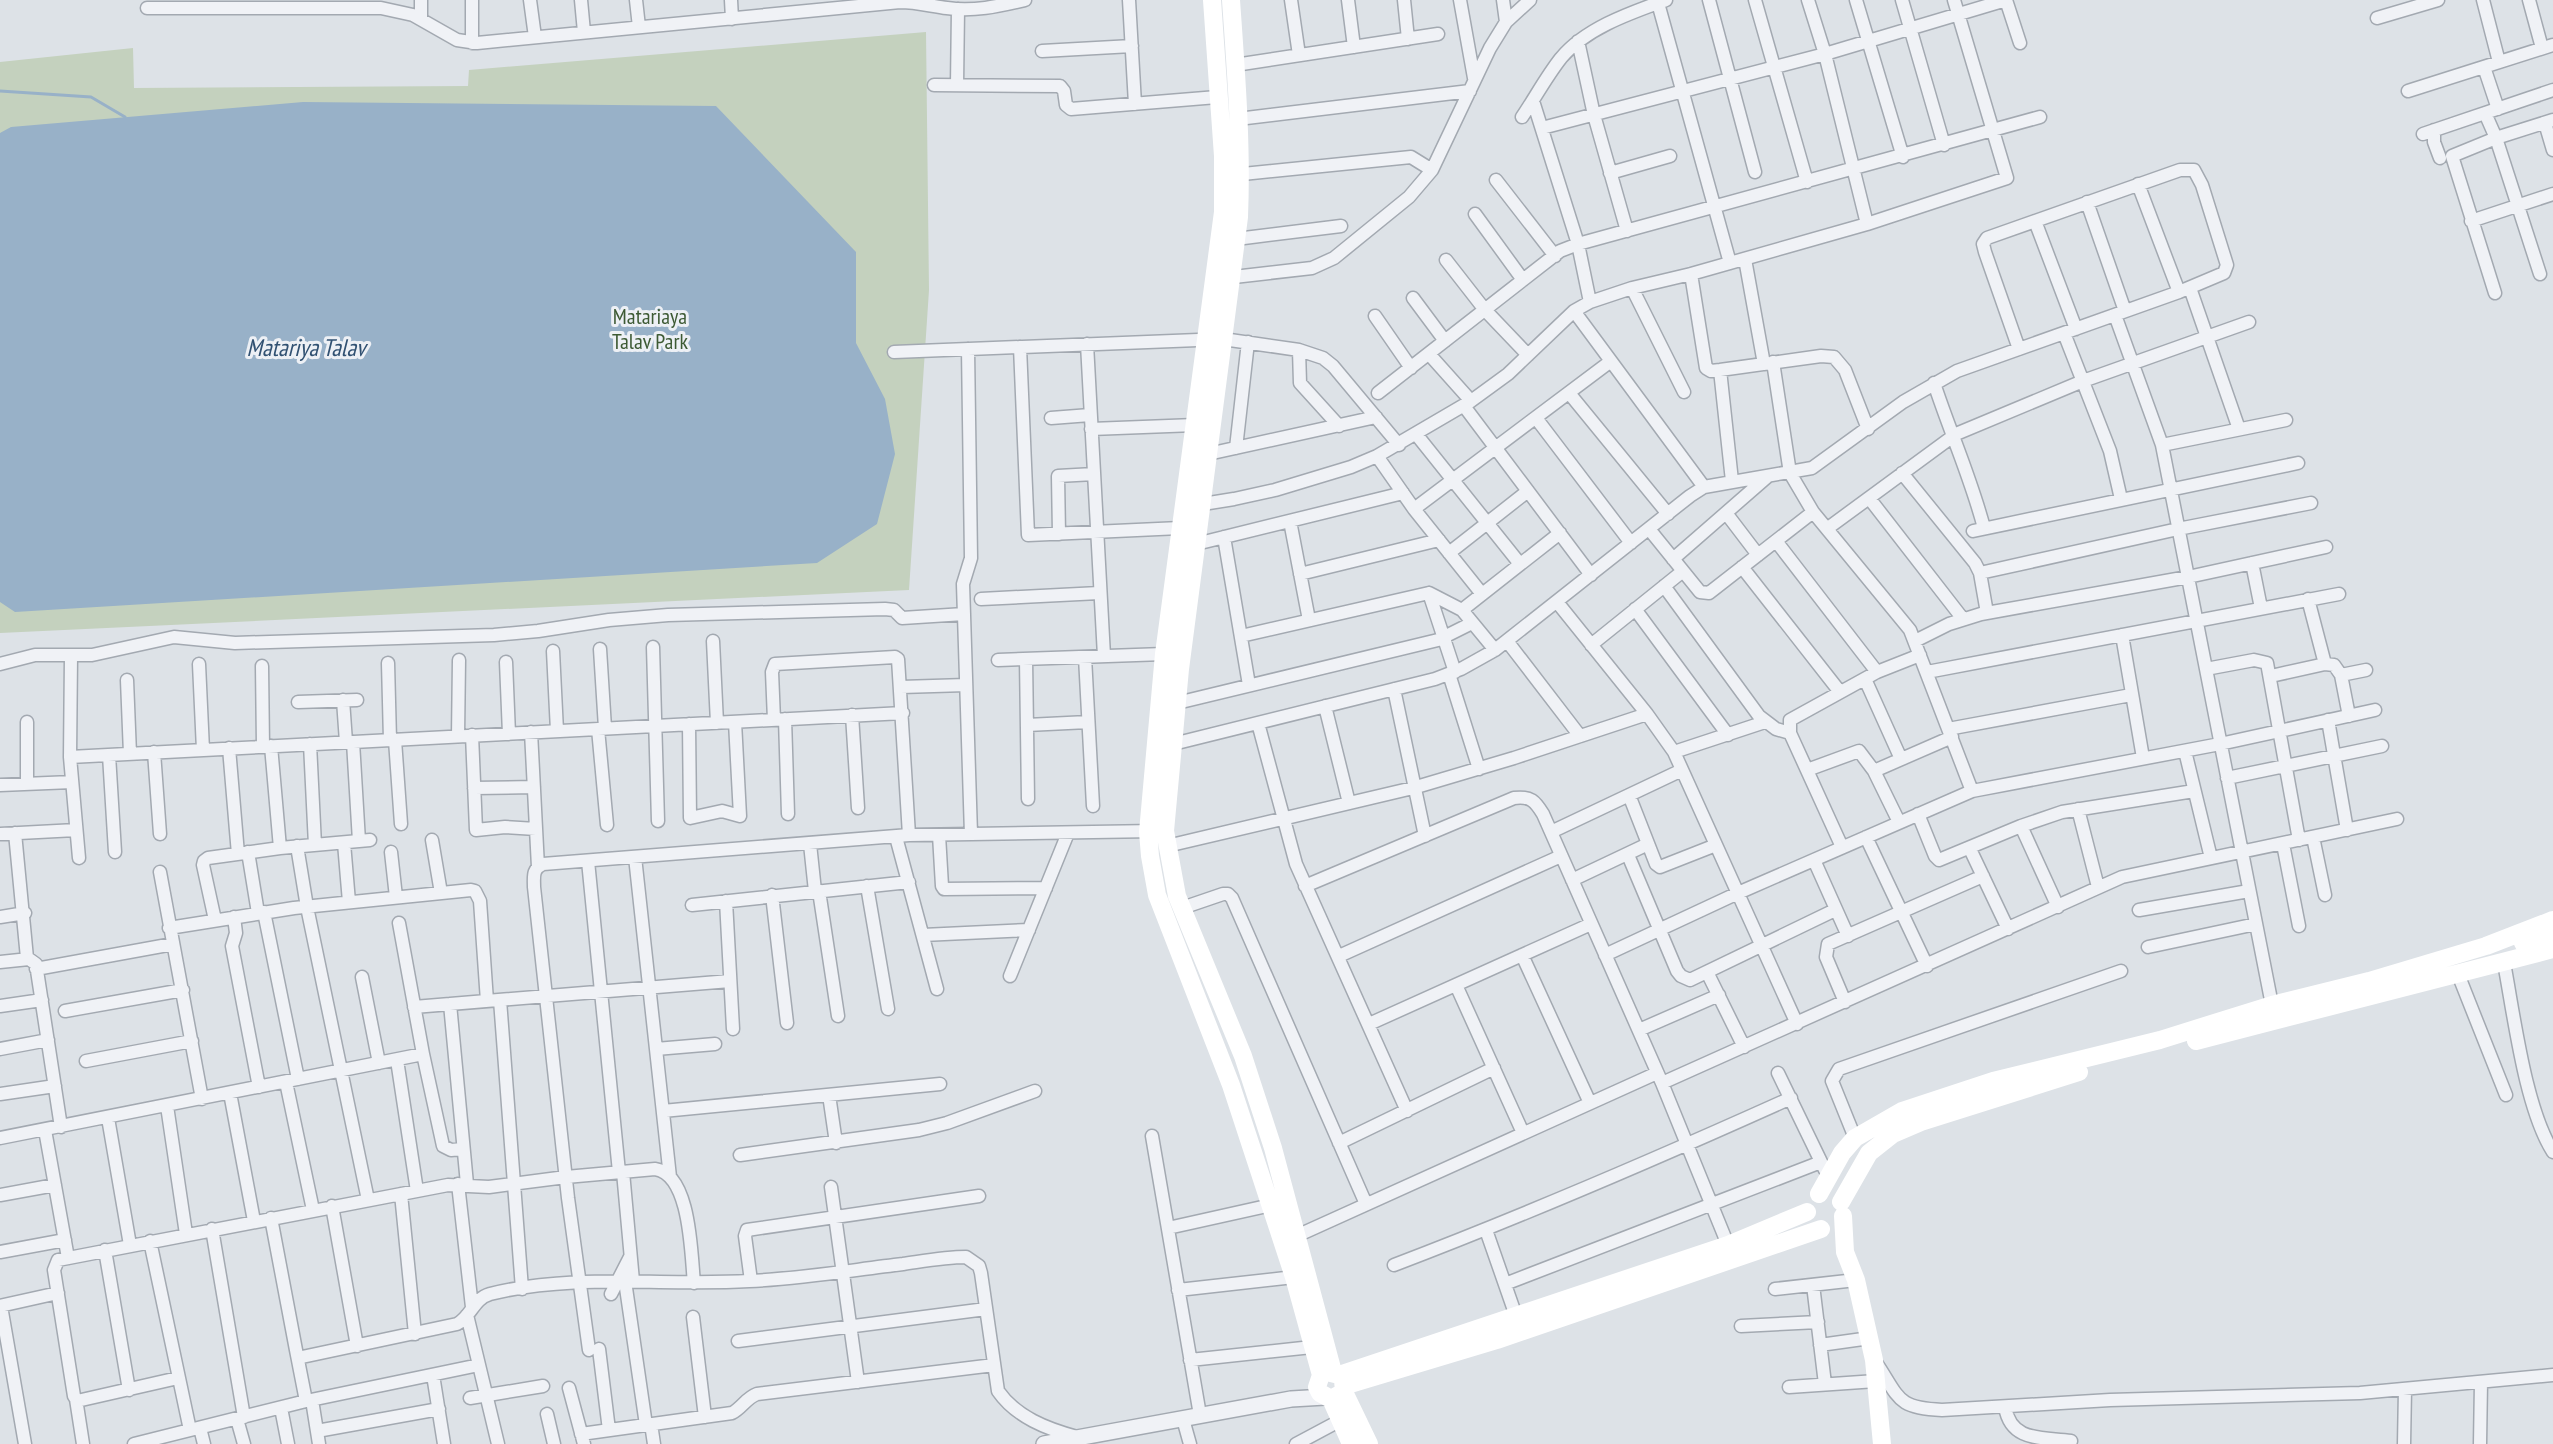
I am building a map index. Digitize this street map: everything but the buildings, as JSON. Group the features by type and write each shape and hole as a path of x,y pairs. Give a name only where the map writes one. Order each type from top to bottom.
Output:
{"main road":[{"path":"1212,0 1217,97 1232,176 1236,239 1223,279"},
{"path":"1231,0 1238,119 1232,176 1223,212 1223,279 1215,339 1208,454 1192,505 1180,528 1164,654 1160,836 1182,908 1243,1056 1273,1148 1290,1239 1294,1277 1312,1347 1332,1385 1369,1444"},
{"path":"1215,339 1195,425 1192,505 1196,544 1173,744 1160,836 1149,856 1157,895 1215,1039 1270,1205 1290,1239 1341,1420 1352,1444"},
{"path":"1332,1385 1497,1340 1837,1225 1842,1209 1869,1153 1893,1134 1902,1130 2061,1076 2274,1013 2470,950 2553,920"},
{"path":"2466,972 2518,945 2553,934"},
{"path":"2470,950 2518,945"},
{"path":"1819,1194 1825,1169 1855,1138 1902,1111 1993,1081 2274,1013 2466,972 2553,949"},
{"path":"1845,1252 1824,1229 1811,1222 1807,1212 1810,1201 1819,1194 1831,1193 1842,1209 1845,1252 1856,1280 1875,1360 1882,1444"},
{"path":"1332,1385 1516,1316 1728,1245 1807,1212"}],"street":[{"path":"421,0 421,19"},
{"path":"472,0 472,43"},
{"path":"530,0 535,37"},
{"path":"581,0 584,32"},
{"path":"636,0 639,27"},
{"path":"731,0 732,19"},
{"path":"786,0 787,13"},
{"path":"147,8 225,4 371,4 421,19 457,40 472,43 732,19 845,4 932,3 958,9 989,8 1025,0"},
{"path":"1130,0 1135,104"},
{"path":"1291,0 1299,55"},
{"path":"1348,0 1354,47"},
{"path":"1404,0 1408,39"},
{"path":"1460,0 1474,78"},
{"path":"1503,0 1506,22"},
{"path":"1223,279 1312,268 1334,258 1409,197 1432,171 1474,78 1506,22 1530,0"},
{"path":"1709,0 1755,172"},
{"path":"1755,0 1807,182"},
{"path":"1808,0 1825,54 1867,224"},
{"path":"1856,0 1903,157"},
{"path":"1902,0 1944,145"},
{"path":"1192,505 1275,490 1351,467 1399,445 1468,403 1508,374 1574,312 1590,302 1632,288 1867,224 2007,178 1954,0"},
{"path":"1542,128 1825,54 2006,0 2020,43"},
{"path":"2377,18 2438,0"},
{"path":"2483,0 2499,62"},
{"path":"2408,91 2547,47 2529,0"},
{"path":"1522,117 1561,58 1578,41 1599,28 1662,1 1730,263"},
{"path":"957,85 958,9"},
{"path":"1235,65 1438,34"},
{"path":"1578,41 1594,115 1627,231"},
{"path":"1042,51 1132,46"},
{"path":"2484,67 2498,109"},
{"path":"934,85 1060,86 1064,91 1066,105 1071,109 1217,97"},
{"path":"2440,158 2428,132 2553,90"},
{"path":"1238,119 1470,91"},
{"path":"1533,101 1578,244 1590,302"},
{"path":"2485,113 2496,138 2540,274"},
{"path":"1378,393 1555,256 1578,244 1903,157 2040,117"},
{"path":"2495,293 2452,156 2496,138 2549,121 2553,150"},
{"path":"1610,173 1670,156"},
{"path":"1232,176 1411,157 1432,171"},
{"path":"1173,744 1452,673 1495,650 1704,488 1812,468 1903,402 1957,371 2070,331 2184,290 2224,273 2227,265 2198,175 2194,170 2180,170 1987,238 1983,244 2019,349"},
{"path":"1496,180 1555,256"},
{"path":"2138,184 2184,290 2208,336 2239,429"},
{"path":"2471,221 2553,194"},
{"path":"2087,202 2132,362 2162,445 2274,1013"},
{"path":"1475,214 1523,280"},
{"path":"2036,220 2083,381 2114,465 2121,500"},
{"path":"1236,239 1341,226"},
{"path":"1745,259 1769,363 1790,473 1813,512 1899,614 1915,641 1972,791"},
{"path":"1446,260 1485,310 1528,355"},
{"path":"1690,274 1704,364 1711,371 1821,356 1834,357 1839,361 1852,384 1868,429"},
{"path":"1632,288 1684,392"},
{"path":"1413,298 1445,341"},
{"path":"1574,312 1704,488"},
{"path":"1375,316 1411,368"},
{"path":"1828,528 1952,437 2004,412 2132,362 2249,322"},
{"path":"894,352 1215,339 1299,350 1323,358 1333,366 1399,445"},
{"path":"1236,448 1248,342"},
{"path":"1087,344 1104,656"},
{"path":"1020,347 1028,533 1030,536 1180,528"},
{"path":"968,349 971,558 963,584 971,834"},
{"path":"1299,350 1300,383 1339,426"},
{"path":"1429,354 1468,403 1496,448 1591,575"},
{"path":"1414,509 1611,361"},
{"path":"1720,370 1732,481"},
{"path":"1934,383 1952,437 1966,467 1979,529 2298,463"},
{"path":"1569,393 1668,514"},
{"path":"1051,418 1090,415"},
{"path":"1208,454 1376,417"},
{"path":"1536,418 1631,543"},
{"path":"2162,445 2286,420"},
{"path":"1091,429 1195,425"},
{"path":"1416,434 1520,564"},
{"path":"1377,456 1414,509 1482,594"},
{"path":"1902,473 1975,563 1980,573 1987,613"},
{"path":"1059,534 1058,476 1094,474"},
{"path":"1673,559 1769,475"},
{"path":"1449,553 1528,491"},
{"path":"1196,544 1402,493"},
{"path":"1869,498 1963,619"},
{"path":"1980,573 2178,529 2311,503"},
{"path":"1649,529 1700,592 1709,593 1813,512"},
{"path":"1726,513 1758,555"},
{"path":"1290,521 1309,620"},
{"path":"1462,610 1560,533"},
{"path":"1224,537 1249,685"},
{"path":"1300,574 1439,540"},
{"path":"1776,541 1877,672"},
{"path":"1915,641 1963,619 1987,613 2188,577 2326,547"},
{"path":"2252,563 2261,609"},
{"path":"1742,567 1840,692"},
{"path":"1591,645 1683,571"},
{"path":"1664,586 1765,722 1790,733"},
{"path":"981,599 1099,593"},
{"path":"1241,636 1429,593 1462,610 1495,650"},
{"path":"1429,593 1479,769"},
{"path":"1927,672 2338,594"},
{"path":"2308,599 2325,664"},
{"path":"1557,602 1647,714 1674,752 1797,1024"},
{"path":"0,664 35,655 92,655 174,637 247,643 495,634 668,615 885,609 894,610 902,618 964,614"},
{"path":"1635,609 1728,735"},
{"path":"1177,703 1443,638 1472,622"},
{"path":"2122,635 2143,758"},
{"path":"713,641 717,723"},
{"path":"1507,641 1580,736"},
{"path":"653,646 658,821"},
{"path":"600,649 601,729 607,825"},
{"path":"553,651 557,731"},
{"path":"998,660 1164,654"},
{"path":"71,656 70,757 79,858"},
{"path":"1842,847 1788,725 1793,716 1877,672 1920,656"},
{"path":"788,814 772,672 776,664 895,657 900,662 909,836"},
{"path":"1085,657 1093,806"},
{"path":"1026,659 1028,799"},
{"path":"458,736 459,660"},
{"path":"2206,669 2261,660 2267,663 2299,840"},
{"path":"506,662 509,734"},
{"path":"388,663 392,740 401,824"},
{"path":"199,664 203,750"},
{"path":"2271,676 2325,664 2334,665 2342,675 2349,716"},
{"path":"262,666 267,746 280,848"},
{"path":"2342,675 2366,670"},
{"path":"1865,679 1901,759"},
{"path":"127,680 130,754"},
{"path":"901,687 966,685"},
{"path":"1394,689 1413,788 1425,836"},
{"path":"1874,771 1950,733 2131,695"},
{"path":"215,920 204,861 208,858 297,846 365,841 343,700"},
{"path":"298,702 357,700"},
{"path":"1326,706 1350,803"},
{"path":"1605,955 1738,893 1972,791 2220,744 2375,710"},
{"path":"70,757 903,713"},
{"path":"609,1430 594,1349 578,1283 548,996 534,887 534,871 538,867 543,864 909,836 1068,833 1160,836 1283,820 1479,769 1647,714"},
{"path":"852,715 858,808"},
{"path":"2328,720 2347,830"},
{"path":"27,722 27,784"},
{"path":"689,724 690,818 722,811 740,816 735,722"},
{"path":"1027,725 1088,722"},
{"path":"1674,752 1765,722"},
{"path":"1258,723 1283,820 1305,886 1407,1111"},
{"path":"531,732 538,867"},
{"path":"471,735 476,830 505,826 536,829"},
{"path":"310,744 315,845"},
{"path":"2227,778 2382,746"},
{"path":"229,748 243,853 261,913 313,1210"},
{"path":"1807,770 1859,751 1874,771 1899,822"},
{"path":"2185,751 2211,858"},
{"path":"154,752 160,834"},
{"path":"109,755 115,852"},
{"path":"1551,832 1682,770"},
{"path":"0,785 72,782"},
{"path":"474,789 534,787"},
{"path":"1918,814 1935,856 1939,860 2021,826 2078,809 2194,790"},
{"path":"1629,795 1656,864 1660,867 1716,845"},
{"path":"1305,886 1514,798 1526,797 1534,800 1551,832 1660,1078 1728,1245"},
{"path":"2078,809 2098,887"},
{"path":"1290,1239 1590,1103 1744,1047 1797,1024 2122,877 2397,819"},
{"path":"2021,826 2058,907"},
{"path":"0,834 76,830"},
{"path":"15,833 25,913 27,958 33,964 42,1000 61,1127"},
{"path":"1010,975 1068,833"},
{"path":"939,835 944,889 1046,888"},
{"path":"896,837 937,989"},
{"path":"1866,837 1927,966"},
{"path":"2313,837 2325,895"},
{"path":"432,840 441,893"},
{"path":"344,843 349,902"},
{"path":"810,844 838,1016"},
{"path":"1572,880 1648,844"},
{"path":"2283,844 2299,926"},
{"path":"297,846 307,907 368,1200"},
{"path":"1970,849 2008,929"},
{"path":"391,852 396,897"},
{"path":"1628,855 1681,976 1690,980 1835,910"},
{"path":"1339,957 1561,856"},
{"path":"635,857 670,1177"},
{"path":"1814,860 1848,936"},
{"path":"588,861 599,991 631,1256 625,1281 648,1425 654,1444"},
{"path":"160,872 202,1099"},
{"path":"1845,1002 1826,957 1828,944 1983,876"},
{"path":"692,905 909,882"},
{"path":"867,886 888,1009"},
{"path":"169,928 349,902 471,890 478,895 493,1000 522,1289"},
{"path":"2139,910 2249,891"},
{"path":"1182,908 1223,894 1228,894 1232,898 1366,1204"},
{"path":"772,895 786,1023"},
{"path":"726,901 733,1029"},
{"path":"0,916 25,913"},
{"path":"234,917 236,933 232,946 259,1087"},
{"path":"399,923 423,1054 443,1146 451,1150 463,1149"},
{"path":"1369,1024 1592,924"},
{"path":"2148,947 2256,924"},
{"path":"923,935 1029,930"},
{"path":"0,962 33,964 173,944"},
{"path":"1522,955 1590,1103"},
{"path":"2504,963 2529,1088 2543,1131 2553,1152"},
{"path":"1855,1138 1834,1090 1834,1075 1839,1069 2121,971"},
{"path":"1707,972 1744,1047"},
{"path":"2466,972 2506,1095"},
{"path":"362,977 379,1063"},
{"path":"414,1007 730,981"},
{"path":"1456,985 1523,1133"},
{"path":"65,1011 183,990"},
{"path":"1639,1030 1719,995"},
{"path":"0,1006 42,1000"},
{"path":"450,1004 463,1149 469,1311 498,1444"},
{"path":"0,1048 48,1040"},
{"path":"86,1061 192,1041"},
{"path":"656,1049 715,1044"},
{"path":"0,1138 423,1054"},
{"path":"397,1060 417,1191"},
{"path":"1339,1143 1494,1068"},
{"path":"1505,1284 1710,1205 1825,1169 1778,1073"},
{"path":"663,1111 940,1084"},
{"path":"0,1094 55,1086"},
{"path":"740,1155 919,1130 947,1123 1035,1091"},
{"path":"230,1093 254,1221"},
{"path":"829,1095 836,1143"},
{"path":"1394,1264 1486,1230 1686,1146 1791,1098"},
{"path":"167,1106 186,1234"},
{"path":"108,1118 130,1245"},
{"path":"45,1130 68,1258"},
{"path":"1152,1136 1200,1415"},
{"path":"83,1444 58,1293 55,1264 58,1260 417,1191 463,1184 489,1187 655,1169 666,1172 683,1201 694,1283"},
{"path":"0,1195 55,1185"},
{"path":"831,1187 858,1382"},
{"path":"401,1194 415,1334"},
{"path":"751,1281 745,1236 747,1230 979,1196"},
{"path":"1168,1228 1270,1205"},
{"path":"333,1206 357,1346"},
{"path":"271,1218 297,1355 319,1444"},
{"path":"212,1229 244,1444"},
{"path":"1486,1230 1516,1316"},
{"path":"0,1252 65,1240"},
{"path":"150,1241 178,1378 195,1429 204,1444"},
{"path":"105,1250 129,1390"},
{"path":"297,1355 302,1357 457,1323 482,1297 522,1289 625,1281 694,1283 751,1281 966,1257 979,1266 998,1391 1006,1403 1022,1415 1078,1437"},
{"path":"1178,1290 1294,1277"},
{"path":"1775,1289 1856,1280"},
{"path":"611,1294 625,1281"},
{"path":"1813,1285 1825,1384"},
{"path":"25,1444 0,1306 58,1293"},
{"path":"738,1341 986,1310"},
{"path":"693,1317 705,1417"},
{"path":"1741,1326 1818,1322"},
{"path":"1820,1345 1870,1338"},
{"path":"1190,1360 1312,1347"},
{"path":"1875,1360 1901,1401 1917,1409 2005,1407 2110,1400 2360,1393 2553,1375"},
{"path":"134,1444 164,1440 195,1429 309,1401 479,1365"},
{"path":"569,1388 582,1439 609,1430 732,1413 751,1396 758,1394 994,1365"},
{"path":"433,1375 444,1444"},
{"path":"75,1399 83,1401 178,1378"},
{"path":"1789,1387 1876,1381"},
{"path":"2480,1444 2481,1382"},
{"path":"1044,1444 1291,1399 1332,1385"},
{"path":"470,1398 543,1386"},
{"path":"2404,1444 2405,1389"},
{"path":"2005,1407 2010,1424 2016,1430 2028,1435 2070,1441"},
{"path":"281,1408 288,1444"},
{"path":"317,1431 439,1408"},
{"path":"547,1414 554,1444"},
{"path":"1183,1419 1190,1444"},
{"path":"1296,1444 1341,1420"}],"green space":[{"name":"Matariya Talav","path":"926,32 929,290 909,590 0,633 0,62 133,48 134,88 468,86 469,70"}],"water":[{"name":"Matariya Talav","path":"303,102 716,106 856,252 856,343 885,399 895,454 877,524 817,563 15,612 0,602 0,133 11,127"}],"waterway":[{"path":"0,91 91,97 125,117"}],"park label":[{"name":"Matariaya Talav Park","path":"650,328"}]}
